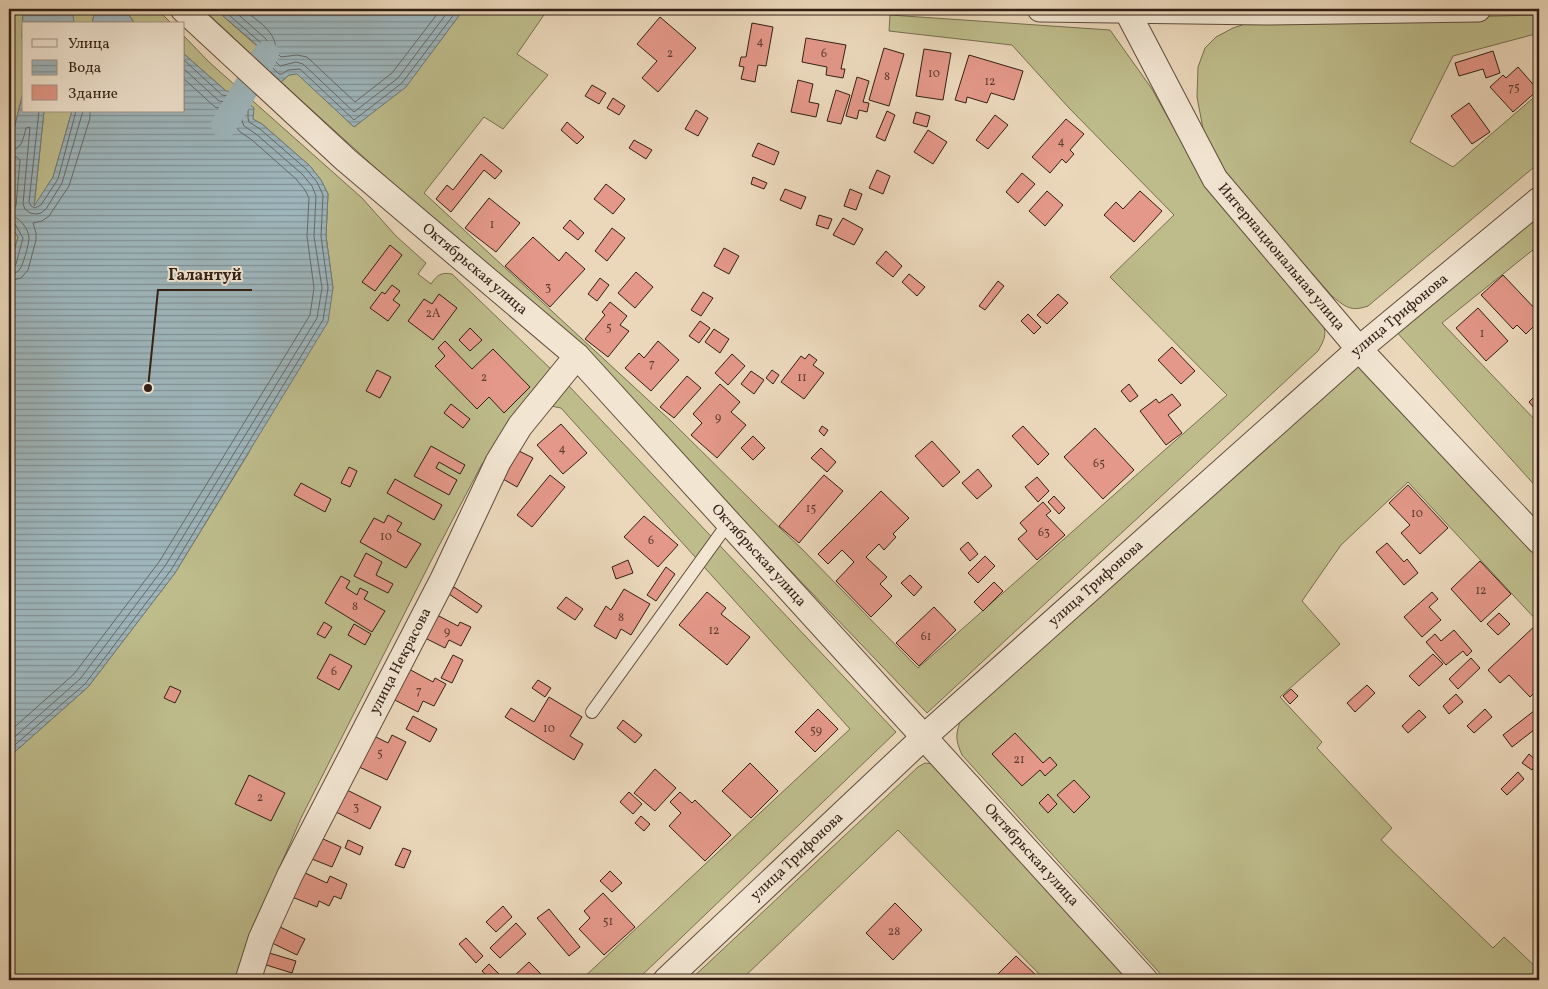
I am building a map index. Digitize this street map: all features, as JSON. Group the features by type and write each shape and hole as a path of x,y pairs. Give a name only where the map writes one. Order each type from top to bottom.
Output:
{"street":[{"name":"Октябрьская улица","path":"183,9 346,160 578,356 1145,980"},
{"path":"1040,9 1127,11 1478,9"},
{"name":"Интернациональная улица","path":"1127,11 1215,179 1359,349 1539,540"},
{"name":"улица Трифонова","path":"666,980 924,737 1359,349 1539,200"},
{"name":"улица Некрасова","path":"248,980 261,939 290,875 443,580 498,462 520,426 578,356"}],"lane":[{"path":"592,712 729,522"}],"shaded area":[{"path":"9,9 23,9 22,97 9,149"},
{"path":"72,9 95,9 92,22 73,22"},
{"path":"125,9 157,9 170,22 134,22"},
{"path":"203,9 215,9 258,47 251,54"},
{"path":"464,9 548,9 517,54 548,75 503,129 484,117 424,193 672,422 802,549 918,668 1227,395 1110,277 1174,215 1069,108 1012,45 889,31 890,15 1110,30 1152,89 1205,184 1323,323 1325,335 1323,341 1318,351 927,713 693,469 542,319 281,82 289,75 297,73 354,127 406,86"},
{"path":"1539,15 1539,33 1453,56 1410,142 1453,167 1539,93 1539,163 1368,306 1357,309 1348,307 1332,296 1223,172 1204,134 1197,97 1198,67 1205,48 1216,37 1233,28 1251,22"},
{"path":"185,37 209,62 362,198 396,236 426,263 418,274 431,284 440,275 445,273 452,274 555,373 482,464 432,559 301,818 266,899 236,980 9,980 9,757 88,687 175,573 248,454 333,288 326,236 328,194 321,180 310,166 262,124 252,119 226,91 185,55"},
{"path":"44,112 72,112 53,177 34,207"},
{"path":"1539,209 1539,245 1442,323 1539,424 1539,490 1394,329"},
{"path":"9,224 18,237 9,269"},
{"path":"1363,355 1539,541 1539,623 1408,482 1341,545 1302,601 1340,644 1280,697 1322,742 1317,748 1392,828 1381,840 1493,948 1504,937 1539,970 1539,980 1166,980 962,755 958,746 958,727 960,722"},
{"path":"568,385 896,732 637,980 581,980 850,729 561,408 546,405"},
{"path":"925,763 932,764 937,769 1128,980 1045,980 898,830 741,980 690,980 918,767"}],"water":[{"path":"23,9 72,9 74,22 23,22"},
{"path":"95,9 125,9 134,22 92,22"},
{"path":"215,9 464,9 406,87 354,127 297,74 289,75 281,82 251,54 258,46"},
{"path":"185,55 226,91 236,92 254,108 253,119 262,124 310,166 321,180 328,194 326,236 333,288 328,322 175,573 88,687 9,757 9,269 18,237 9,224 9,149 22,97 22,112 44,112 34,206 53,177 72,112 185,112"}],"building":[{"path":"660,17 696,48 658,92 642,78 657,61 637,44"},
{"path":"752,23 773,27 766,66 758,65 755,82 741,79 744,67 739,66 741,57 746,57"},
{"path":"806,38 846,45 841,69 845,69 843,78 826,75 827,67 802,62"},
{"path":"884,48 904,54 889,106 869,100"},
{"path":"924,49 951,53 943,100 916,96"},
{"path":"1493,51 1500,73 1486,78 1483,69 1459,76 1455,63"},
{"path":"969,55 1023,71 1014,100 991,93 987,103 967,97 966,103 955,100"},
{"path":"1518,67 1538,90 1513,112 1490,87 1503,75 1506,78"},
{"path":"857,77 869,81 863,102 869,103 867,112 859,110 857,119 846,116"},
{"path":"798,80 813,84 809,102 819,104 816,117 791,112"},
{"path":"592,85 606,93 599,104 585,96"},
{"path":"836,90 850,95 841,124 827,121"},
{"path":"613,98 625,106 619,115 607,108"},
{"path":"1469,103 1490,132 1472,144 1451,116"},
{"path":"696,110 708,118 698,136 685,129"},
{"path":"887,111 895,115 885,141 876,137"},
{"path":"916,112 930,116 927,127 913,123"},
{"path":"995,115 1008,125 988,149 976,140"},
{"path":"1066,119 1084,134 1070,150 1074,154 1066,163 1062,159 1050,173 1032,157"},
{"path":"567,122 584,137 577,144 561,130"},
{"path":"928,130 947,142 933,164 914,152"},
{"path":"634,140 652,150 646,159 629,148"},
{"path":"758,143 779,152 774,165 752,156"},
{"path":"481,154 502,171 495,179 484,170 451,212 436,199 447,185 453,190"},
{"path":"877,170 890,176 883,194 869,188"},
{"path":"1022,173 1035,184 1018,203 1006,192"},
{"path":"753,177 767,183 764,189 751,184"},
{"path":"606,184 625,199 613,214 594,199"},
{"path":"785,189 806,197 801,209 780,200"},
{"path":"850,189 862,194 856,210 844,206"},
{"path":"1047,191 1063,205 1045,226 1029,211"},
{"path":"1140,191 1162,211 1134,242 1104,215 1116,202 1123,209"},
{"path":"489,198 520,223 496,252 465,228"},
{"path":"819,215 832,219 828,229 816,225"},
{"path":"843,218 863,229 854,245 833,235"},
{"path":"570,220 584,233 578,240 563,228"},
{"path":"612,228 625,238 607,261 595,251"},
{"path":"533,237 559,261 566,252 585,269 550,307 505,266"},
{"path":"390,245 402,255 375,291 362,282"},
{"path":"724,248 739,256 729,274 714,266"},
{"path":"886,251 902,266 893,277 876,263"},
{"path":"636,272 653,287 635,308 618,293"},
{"path":"909,274 925,287 917,296 902,282"},
{"path":"1503,275 1539,313 1539,321 1526,334 1517,325 1513,329 1481,295"},
{"path":"600,278 609,285 597,301 588,294"},
{"path":"998,281 1004,286 985,310 979,306"},
{"path":"392,285 400,291 393,300 400,305 388,321 370,308 382,292 385,294"},
{"path":"703,292 713,298 701,316 691,310"},
{"path":"439,294 457,308 433,340 408,321 424,299 432,304"},
{"path":"1058,294 1068,303 1047,324 1037,315"},
{"path":"610,302 627,316 620,325 629,331 608,357 585,339 605,315 602,312"},
{"path":"1478,308 1508,341 1486,361 1456,328"},
{"path":"1028,314 1041,327 1034,334 1021,321"},
{"path":"700,321 710,328 699,343 689,336"},
{"path":"470,328 482,340 470,351 459,340"},
{"path":"714,329 729,339 720,353 705,342"},
{"path":"445,341 472,369 493,349 530,387 504,413 489,397 477,409 435,366 445,356 438,348"},
{"path":"658,341 679,360 651,391 625,368 639,353 644,358"},
{"path":"1172,347 1195,371 1181,384 1158,360"},
{"path":"732,354 745,366 728,385 715,373"},
{"path":"809,354 817,360 813,365 824,373 804,399 781,382 801,356 805,359"},
{"path":"377,370 391,377 380,398 366,391"},
{"path":"772,370 779,375 773,384 766,378"},
{"path":"751,371 764,380 754,394 741,384"},
{"path":"687,376 701,388 674,418 660,407"},
{"path":"720,384 740,402 731,412 746,425 717,458 691,435 702,423 693,414"},
{"path":"1129,384 1138,396 1130,402 1121,391"},
{"path":"1539,392 1539,414 1529,402"},
{"path":"1172,394 1181,405 1168,415 1182,433 1166,445 1140,411 1156,399 1159,403"},
{"path":"451,404 470,419 463,428 444,413"},
{"path":"561,424 587,453 563,474 537,445"},
{"path":"822,426 828,430 824,436 819,431"},
{"path":"1023,426 1049,454 1038,465 1012,436"},
{"path":"1095,428 1134,470 1103,499 1064,457"},
{"path":"753,436 765,448 753,460 741,448"},
{"path":"932,441 960,472 943,487 915,456"},
{"path":"431,446 465,465 460,474 439,462 436,468 457,480 449,495 414,476"},
{"path":"821,448 836,462 827,472 811,458"},
{"path":"519,451 533,458 517,487 503,479"},
{"path":"349,467 357,471 350,487 341,483"},
{"path":"978,469 992,486 977,499 962,483"},
{"path":"550,475 565,487 532,527 517,515"},
{"path":"824,475 843,491 799,543 779,526"},
{"path":"1037,477 1049,491 1038,502 1025,487"},
{"path":"395,479 442,505 434,520 387,493"},
{"path":"301,483 331,499 325,512 294,495"},
{"path":"1408,485 1448,528 1420,554 1401,533 1410,525 1389,503"},
{"path":"881,491 909,518 893,534 896,537 884,550 879,544 866,557 887,577 880,584 892,596 871,617 836,581 854,562 842,550 828,564 818,554"},
{"path":"1054,496 1065,508 1059,514 1048,502"},
{"path":"1043,502 1051,511 1046,515 1065,535 1037,560 1018,539 1027,531 1020,523"},
{"path":"388,515 402,523 397,531 421,544 406,568 360,542 374,518 384,523"},
{"path":"644,516 678,545 658,567 624,537"},
{"path":"968,542 978,554 970,561 960,549"},
{"path":"1387,543 1404,562 1407,559 1418,573 1404,585 1376,552"},
{"path":"366,553 382,562 376,575 393,584 388,593 354,576"},
{"path":"985,556 995,566 978,583 968,573"},
{"path":"628,560 633,573 616,579 612,567"},
{"path":"1480,561 1511,594 1481,622 1451,589"},
{"path":"666,567 675,574 656,601 647,595"},
{"path":"910,575 922,587 914,596 901,583"},
{"path":"341,576 350,581 346,588 357,595 360,588 368,592 364,599 385,611 372,632 325,603"},
{"path":"994,582 1003,591 983,611 974,602"},
{"path":"454,587 482,606 477,613 449,594"},
{"path":"624,589 650,604 631,635 621,629 616,639 594,626 606,606 611,610"},
{"path":"707,592 726,608 721,614 750,637 727,665 679,625"},
{"path":"1432,592 1438,599 1429,607 1441,620 1422,637 1404,617"},
{"path":"566,597 583,609 575,620 557,608"},
{"path":"934,607 956,630 919,666 896,643"},
{"path":"1499,613 1510,624 1498,635 1487,624"},
{"path":"435,614 458,626 460,622 471,627 461,646 449,640 445,648 423,637"},
{"path":"324,622 332,627 325,638 317,634"},
{"path":"1538,623 1539,688 1530,697 1509,675 1500,683 1488,670"},
{"path":"354,624 371,634 365,645 348,635"},
{"path":"1454,630 1472,651 1467,656 1463,651 1446,665 1426,642 1435,634 1441,641"},
{"path":"330,654 352,666 339,690 317,678"},
{"path":"1433,654 1443,664 1419,686 1409,676"},
{"path":"453,655 463,660 452,683 441,678"},
{"path":"1471,658 1480,668 1458,689 1449,679"},
{"path":"407,668 433,682 435,678 446,684 434,706 423,701 418,712 391,698"},
{"path":"538,680 551,688 545,697 532,688"},
{"path":"1367,685 1375,693 1355,712 1347,703"},
{"path":"170,686 181,691 175,703 164,698"},
{"path":"1291,689 1298,696 1290,704 1283,696"},
{"path":"1456,694 1463,702 1449,714 1443,706"},
{"path":"549,697 582,717 570,736 583,744 574,760 505,717 511,708 534,722"},
{"path":"1539,707 1539,726 1512,747 1503,735"},
{"path":"818,709 838,729 815,752 795,732"},
{"path":"1485,709 1492,717 1474,733 1467,726"},
{"path":"1419,710 1426,717 1408,733 1402,726"},
{"path":"413,716 437,729 430,742 406,729"},
{"path":"623,720 642,735 635,743 617,728"},
{"path":"1015,733 1043,763 1050,757 1057,765 1045,776 1040,770 1022,786 992,754"},
{"path":"370,734 388,743 392,735 406,742 387,780 355,765"},
{"path":"1529,754 1538,762 1532,770 1522,763"},
{"path":"750,763 778,791 751,818 722,791"},
{"path":"655,769 676,788 655,811 634,793"},
{"path":"1518,772 1524,779 1507,795 1501,789"},
{"path":"249,775 285,793 271,821 235,804"},
{"path":"1074,780 1090,797 1074,813 1057,795"},
{"path":"343,788 381,807 370,829 332,810"},
{"path":"629,792 642,804 633,814 620,802"},
{"path":"680,792 692,803 695,800 731,835 705,861 669,826 681,813 670,802"},
{"path":"1048,794 1057,804 1048,813 1039,803"},
{"path":"641,816 650,824 644,831 635,823"},
{"path":"321,838 341,847 332,867 312,859"},
{"path":"348,840 363,847 360,855 345,848"},
{"path":"403,848 411,851 404,868 395,865"},
{"path":"610,871 622,883 612,892 600,881"},
{"path":"303,872 327,883 330,876 347,884 341,899 334,896 329,906 319,901 317,907 292,897"},
{"path":"603,893 635,927 604,955 579,929 590,918 584,911"},
{"path":"895,903 922,930 893,960 866,933"},
{"path":"503,906 512,917 496,932 486,922"},
{"path":"549,909 580,947 569,956 537,918"},
{"path":"516,923 526,934 500,958 490,948"},
{"path":"278,926 305,939 297,955 270,942"},
{"path":"466,938 483,956 476,963 459,944"},
{"path":"266,952 296,961 292,973 263,964"},
{"path":"1016,956 1041,980 992,980"},
{"path":"529,962 547,980 511,979"},
{"path":"489,964 502,977 498,980 490,980 482,971"}],"waterway":[{"path":"224,125 266,54"}],"place":[{"name":"Галантуй","path":"148,388"}]}
